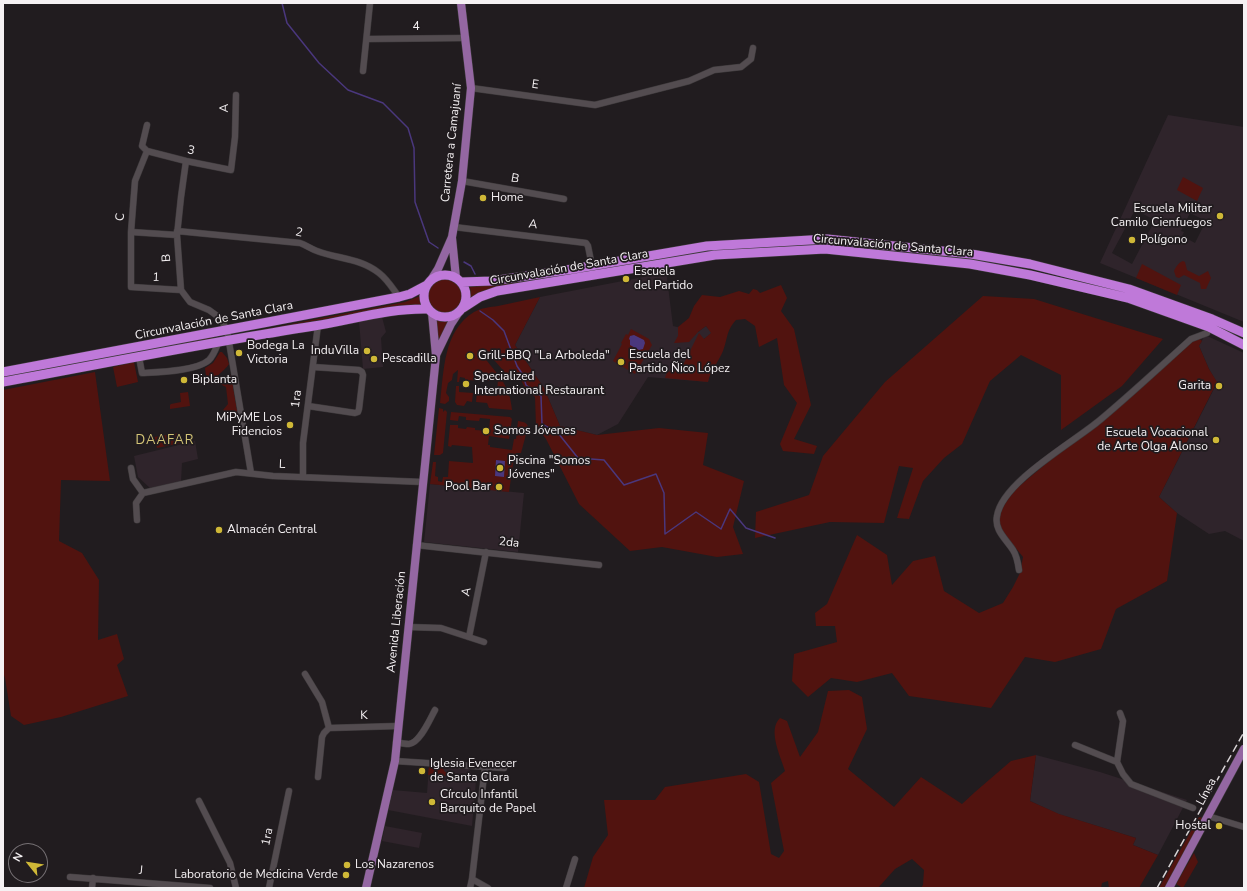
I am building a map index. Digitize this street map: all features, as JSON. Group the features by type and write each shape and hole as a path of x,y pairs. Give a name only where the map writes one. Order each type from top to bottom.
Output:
{"highway":[{"name":"Circunvalación de Santa Clara","path":"459,280 492,281 592,266 707,246 827,239 971,254 1030,264 1129,289 1209,326 1244,345"},
{"name":"Circunvalación de Santa Clara","path":"461,310 480,297 497,291 715,255 825,249 970,264 1030,274 1128,298 1209,326 1244,333"},
{"path":"443,275 450,275 459,280 465,288 467,295 466,302 461,310 453,316 446,317 438,316 430,311 424,297 429,283 436,277 443,275"},
{"name":"Circunvalación de Santa Clara","path":"3,372 150,346 399,297 410,294 429,283"},
{"name":"Circunvalación de Santa Clara","path":"3,382 229,339 405,309 430,311"}],"main road":[{"name":"Carretera a Camajuaní","path":"429,283 438,269 452,237 462,181 472,88 462,3"},
{"name":"Carretera a Camajuaní","path":"452,237 459,280"},
{"name":"Avenida Liberación","path":"436,356 451,324 461,310"},
{"name":"Avenida Liberación","path":"366,888 395,761 436,356 430,311"},
{"name":"Línea","path":"1171,887 1244,749"}],"street":[{"path":"363,71 370,3"},
{"name":"4","path":"366,38 466,38"},
{"name":"E","path":"472,88 595,104 689,81 714,70 741,67 751,59 753,48"},
{"name":"A","path":"231,170 235,137 236,95"},
{"path":"147,124 142,146 147,151"},
{"name":"3","path":"147,151 231,170"},
{"name":"C","path":"131,287 131,232 135,181 147,151"},
{"name":"B","path":"181,290 177,233 186,161"},
{"name":"B","path":"462,181 564,199"},
{"name":"A","path":"454,227 586,243 592,266"},
{"name":"2","path":"131,232 177,233 300,242 317,251 359,262 378,272 386,279 399,297"},
{"name":"1","path":"131,287 181,290"},
{"path":"181,290 190,302 209,310 220,318 227,330 251,473"},
{"name":"1ra","path":"303,477 303,443 318,325"},
{"path":"1019,570 1018,560 1014,551 1002,537 996,516 1000,505 1007,494 1052,455 1099,421 1191,339 1209,326"},
{"path":"139,357 142,373 190,368 199,366 208,361 219,341"},
{"path":"308,406 355,413 360,409 362,372 359,370 313,367"},
{"path":"131,468 133,479 143,493 136,503 137,520"},
{"name":"L","path":"143,493 236,472 303,477 423,482"},
{"name":"2da","path":"416,545 599,565"},
{"name":"A","path":"469,637 486,552"},
{"path":"408,627 441,628 484,642"},
{"path":"305,674 322,702 329,728 322,737 318,777"},
{"path":"396,742 409,744 414,743 419,738 435,710"},
{"path":"1120,712 1123,721 1117,762 1123,774 1131,784 1193,808"},
{"name":"K","path":"329,728 398,726"},
{"path":"1075,745 1117,762"},
{"path":"395,761 504,768"},
{"path":"470,888 485,767"},
{"name":"1ra","path":"268,888 289,791"},
{"path":"199,801 230,863 236,888"},
{"path":"1208,816 1244,827"},
{"path":"566,888 575,858"},
{"name":"J","path":"70,877 210,888"},
{"path":"92,888 93,878"},
{"path":"472,880 488,888"},
{"path":"127,888 128,881"}],"shaded area":[{"name":"Escuela Militar Camilo Cienfuegos","path":"1168,115 1244,127 1244,322 1100,263","holes":["1135,210 1155,220 1132,264 1112,253","1190,213 1206,221 1195,243 1182,236 1184,232 1181,231"]},
{"path":"1183,177 1203,188 1197,201 1177,190"},
{"path":"1183,261 1185,262 1187,270 1199,276 1208,271 1211,278 1206,289 1201,289 1200,283 1184,275 1179,278 1176,277 1174,271 1178,264"},
{"path":"1142,264 1181,285 1177,295 1136,278"},
{"name":"Escuela del Partido Ñico López","path":"669,272 667,278 673,326 698,332 706,326 712,333 704,339 722,352 710,373 708,382 648,377 618,424 597,435 560,426 544,388 515,345 540,297"},
{"path":"561,275 561,278 497,288 471,297 470,287"},
{"path":"442,279 448,279 452,280 459,286 462,296 461,303 455,310 448,313 442,313 438,312 431,306 428,299 428,293 429,289 435,282"},
{"path":"781,285 787,298 781,311 794,329 811,405 794,439 817,446 814,454 783,451 780,444 797,403 784,385 777,338 759,347 755,326 745,319 736,320 730,328 723,351 711,373 708,382 665,378 667,372 681,369 699,333 704,339 711,333 706,326 689,342 674,343 678,336 678,327 689,318 694,306 702,295 720,297 739,291 749,294 753,289 760,293"},
{"path":"420,296 421,306 405,305 239,334 405,302"},
{"path":"983,296 1034,299 1163,339 1122,386 1061,430 1061,375 1021,355 990,381 962,444 944,458 923,481 909,519 897,518 913,468 899,466 884,523 830,522 755,538 756,512 809,495 823,456 885,382"},
{"path":"540,297 515,345 544,388 560,426 597,435 659,428 708,433 703,465 744,481 733,527 743,554 717,557 662,547 630,551 579,504 546,439 536,426 535,397 525,388 520,378 509,377 487,352 483,352 483,356 506,387 511,401 512,410 489,408 487,403 476,402 477,391 483,391 483,395 497,396 498,378 489,378 489,381 465,380 465,378 460,377 459,382 457,382 458,370 453,374 452,380 448,383 446,393 449,397 449,401 445,404 440,403 444,365 447,353 456,330 464,320 474,312 483,309"},
{"path":"382,317 386,332 381,338 383,367 363,369 359,321"},
{"path":"434,320 449,322 437,346"},
{"path":"631,329 649,339 652,345 635,374 613,361 626,334 628,335"},
{"path":"634,335 644,340 645,343 643,349 639,350 630,345 630,336"},
{"name":"Escuela Vocacional de Arte Olga Alonso","path":"1205,335 1244,353 1244,541 1225,531 1209,534 1177,513 1159,497 1217,383 1199,346"},
{"path":"213,337 214,339 3,380 3,377"},
{"path":"1199,338 1202,341 1199,346 1209,369 1217,382 1159,497 1177,513 1167,581 1116,609 1101,649 1055,662 1025,657 991,708 909,696 892,673 857,682 831,678 808,697 792,681 794,654 837,642 835,626 816,626 815,613 827,604 857,535 887,555 892,585 913,561 935,556 944,591 979,613 1003,603 1020,573 1023,557 1007,538 1001,528 1000,516 1008,499 1017,488 1193,340"},
{"path":"220,352 222,352 227,358 229,364 216,377 213,383 207,384 205,368 213,363"},
{"path":"134,362 138,382 117,387 113,367"},
{"path":"95,372 110,481 61,480 59,541 82,553 99,580 98,640 117,634 124,659 117,665 128,696 61,717 24,725 11,716 3,672 3,390"},
{"path":"227,374 231,375 238,416 236,417 223,410 228,404 226,387 220,384"},
{"path":"456,386 459,386 459,392 473,393 472,402 467,401 464,406 457,405 455,402"},
{"path":"188,392 190,406 170,409 171,404 181,402 180,393"},
{"path":"439,408 443,409 443,412 445,410 447,412 443,453 440,455 434,455"},
{"path":"451,412 510,417 512,419 509,439 489,436 488,445 490,445 490,447 512,450 514,439 516,439 518,421 527,424 528,427 521,453 516,453 516,457 514,457 509,492 430,484 433,462 436,462 435,476 438,477 438,481 442,482 443,477 448,477 449,461 473,463 472,447 448,446 450,425 458,425 458,428 466,429 467,427 475,428 475,430 489,431 490,419 480,418 479,421 466,420 466,417 459,416 458,421 450,420"},
{"path":"179,433 181,443 157,448 154,437"},
{"path":"195,441 198,459 182,463 181,482 150,488 138,477 134,456"},
{"path":"496,460 505,461 504,477 495,476"},
{"path":"430,484 524,493 518,552 424,542"},
{"path":"849,690 862,697 867,729 848,769 894,807 921,777 962,804 1011,761 1036,755 1030,801 1059,814 1136,838 1133,845 1158,855 1139,888 1109,888 1108,881 1102,883 1101,888 921,888 923,885 924,870 912,859 895,869 878,888 584,888 593,857 608,835 604,800 655,800 665,787 746,774 759,782 771,854 779,858 784,851 771,783 785,771 776,744 776,723 780,718 787,721 800,757 818,732 828,691"},
{"path":"1036,755 1100,772 1187,800 1158,855 1133,845 1136,838 1058,814 1030,801"},
{"name":"Círculo Infantil Barquito de Papel","path":"429,766 469,769 476,781 472,826 388,810 393,790 427,793"},
{"path":"429,766 442,767 445,772 452,772 460,776 459,780 450,776 428,775"},
{"path":"1199,817 1203,818 1166,888 1159,888"},
{"path":"385,826 422,833 419,848 382,841"},
{"path":"1194,853 1198,862 1183,888 1176,884"}],"waterway":[{"path":"282,3 287,23 319,63 348,90 383,103 408,128 414,148 415,202 429,242 438,248"},
{"path":"464,262 471,266 475,274"},
{"path":"480,311 493,320 504,331 526,385 541,396 542,424 558,433 578,458 604,460 624,485 656,474 664,493 665,534 696,512 721,529 730,509 746,528 775,538"}],"railway":[{"path":"1157,888 1244,732"}],"place":[{"name":"Home","path":"483,198"},
{"name":"Escuela Militar Camilo Cienfuegos","path":"1220,216"},
{"name":"Polígono","path":"1132,240"},
{"name":"Escuela del Partido","path":"626,279"},
{"name":"InduVilla","path":"367,351"},
{"name":"Bodega La Victoria","path":"239,353"},
{"name":"Grill-BBQ \"La Arboleda\"","path":"470,356"},
{"name":"Pescadilla","path":"374,359"},
{"name":"Escuela del Partido Ñico López","path":"621,362"},
{"name":"Biplanta","path":"184,380"},
{"name":"Specialized International Restaurant","path":"466,384"},
{"name":"Garita","path":"1219,386"},
{"name":"MiPyME Los Fidencios","path":"290,425"},
{"name":"Somos Jóvenes","path":"486,431"},
{"name":"Escuela Vocacional de Arte Olga Alonso","path":"1216,440"},
{"name":"Piscina \"Somos Jóvenes\"","path":"500,468"},
{"name":"Pool Bar","path":"499,487"},
{"name":"Almacén Central","path":"219,530"},
{"name":"Iglesia Evenecer de Santa Clara","path":"422,771"},
{"name":"Círculo Infantil Barquito de Papel","path":"432,802"},
{"name":"Hostal","path":"1219,826"},
{"name":"Los Nazarenos","path":"347,865"},
{"name":"Laboratorio de Medicina Verde","path":"346,875"}],"district":[{"name":"DAAFAR","path":"165,441"}]}
